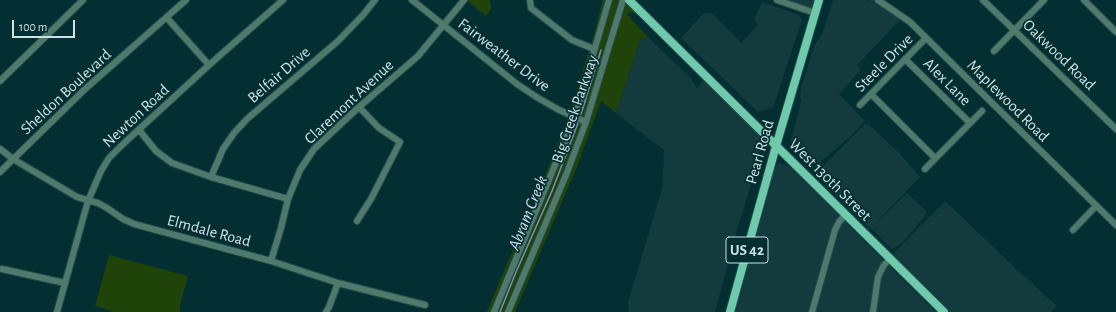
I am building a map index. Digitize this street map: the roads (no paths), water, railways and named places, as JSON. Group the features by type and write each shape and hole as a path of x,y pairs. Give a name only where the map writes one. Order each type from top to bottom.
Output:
{"main road":[{"name":"West 130th Street","path":"629,0 944,312"},
{"name":"Pearl Road","path":"730,312 776,146 819,0"}],"street":[{"path":"0,81 84,0"},
{"name":"Sheldon Boulevard","path":"0,172 84,90 186,0"},
{"name":"Newton Road","path":"57,312 88,201 101,171 109,158 209,65 283,0"},
{"name":"Belfair Drive","path":"211,177 222,149 234,132 247,119 338,41 376,0"},
{"name":"Fairweather Drive","path":"412,0 517,84 538,98 586,122"},
{"name":"Claremont Avenue","path":"271,261 288,199 300,170 314,149 359,107 418,56 464,0"},
{"path":"530,0 532,8 572,40 594,49"},
{"name":"Big Creek Parkway","path":"494,312 575,117 609,0"},
{"name":"Big Creek Parkway","path":"508,312 566,175 586,122 623,0"},
{"path":"777,0 815,13"},
{"name":"Maplewood Road","path":"878,0 910,22 1116,225"},
{"name":"Oakwood Road","path":"983,0 1116,130"},
{"path":"994,51 1044,0"},
{"path":"1084,0 1116,32"},
{"path":"167,18 209,65"},
{"name":"Steele Drive","path":"860,105 926,38"},
{"name":"Alex Lane","path":"905,60 970,123"},
{"path":"871,94 935,158"},
{"path":"357,220 371,199 400,142 380,128 359,107"},
{"path":"925,169 982,111"},
{"path":"139,130 156,151 172,163 211,177 288,199"},
{"name":"Elmdale Road","path":"0,149 13,159 77,198 103,205 123,219 134,224 271,261 338,283 425,306"},
{"path":"1073,230 1096,206"},
{"path":"812,312 835,230 845,215"},
{"path":"873,312 878,277 884,264 890,259"},
{"path":"2,269 64,283"},
{"path":"326,312 338,283"}],"waterway":[{"name":"Abram Creek","path":"581,114 601,50"},
{"name":"Abram Creek","path":"500,312 552,191 578,123"}]}
